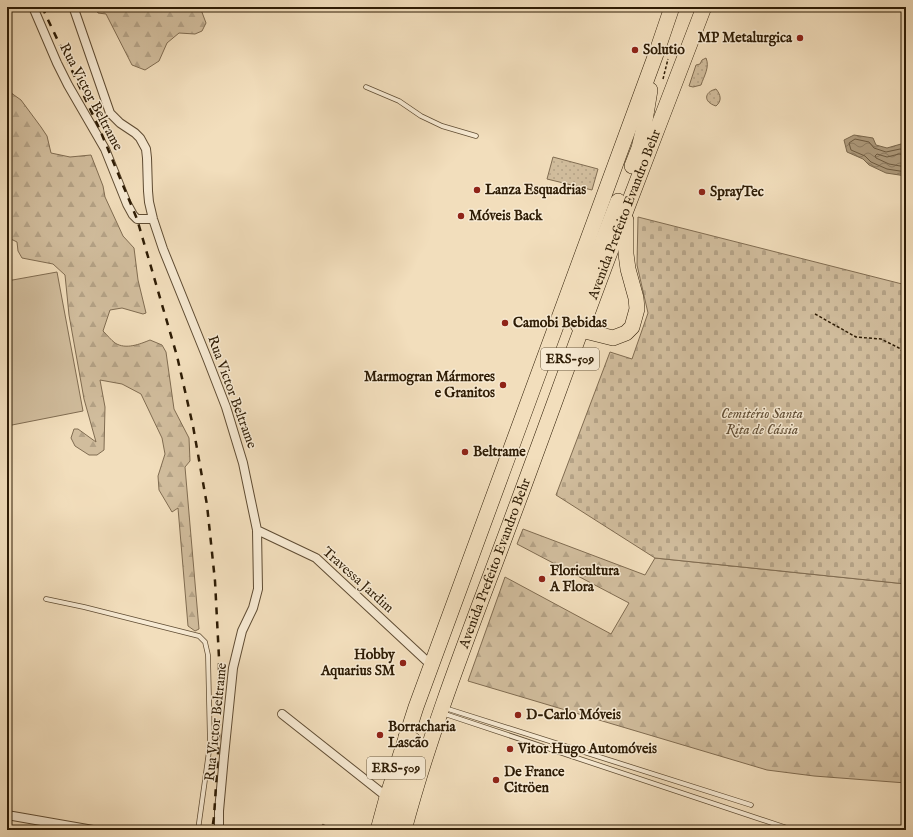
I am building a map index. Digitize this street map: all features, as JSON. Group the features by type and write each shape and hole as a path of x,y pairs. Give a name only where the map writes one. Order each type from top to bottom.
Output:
{"highway":[{"name":"Avenida Prefeito Evandro Behr","path":"378,830 406,737 431,665 672,7"},
{"name":"Avenida Prefeito Evandro Behr","path":"404,830 411,803 441,710 625,211 704,7"},
{"path":"625,211 626,254 637,309 632,327 626,333 613,338 581,330 578,325 575,312 639,148 656,54"},
{"path":"395,830 394,816 414,748 413,740 406,737"}],"street":[{"name":"Rua Victor Beltrame","path":"33,7 57,63 106,149 127,204 133,215 137,219 153,219 163,250 226,407 243,463 257,530 258,588 253,608 242,632 233,668 219,812 219,830"},
{"path":"74,9 110,113 120,124 136,133 146,149 149,202 153,219"},
{"name":"Travessa Jardim","path":"257,530 316,558 431,665"},
{"path":"282,714 387,797"},
{"path":"7,815 93,830"}],"lane":[{"path":"366,87 399,101 421,116 442,126 476,136"},
{"path":"46,599 199,636 205,642 208,655 210,744 198,830"},
{"path":"441,710 752,805"},
{"path":"441,710 793,830"},
{"path":"42,830 43,821"}],"path":[{"path":"814,314 856,337 881,339 899,348 906,355"}],"green space":[{"path":"97,7 200,7 206,23 202,31 195,34 179,33 167,43 159,61 145,70 132,65 106,14 98,13 96,9"},
{"path":"706,58 707,68 701,85 693,87 689,86 696,65 700,64 702,60"},
{"path":"716,89 720,98 716,106 707,100 707,95 712,90"},
{"path":"7,90 21,100 41,127 47,136 51,153 70,157 91,155 103,186 105,197 123,236 134,248 138,280 146,313 143,314 122,308 110,310 103,331 119,345 133,346 150,340 162,345 166,352 174,409 189,438 190,461 185,467 199,629 195,631 188,626 178,508 172,512 159,490 158,476 165,454 162,438 141,394 122,384 100,380 105,407 104,450 97,455 89,455 75,446 71,438 74,429 78,429 96,442 84,399 69,315 65,275 53,264 22,258 18,251 17,242 7,238"},
{"path":"553,157 598,169 592,190 547,179"},
{"name":"Cemitério Santa Rita de Cássia","path":"638,217 906,285 906,584 655,558 556,495 610,352 632,359 648,313 637,265"},
{"path":"57,272 83,411 7,426 7,281"},
{"path":"523,529 645,575 655,558 906,584 906,783 814,776 767,770 468,681 505,577 611,634 629,603 517,544"}],"water":[{"path":"854,135 873,138 876,145 887,148 901,144 906,147 906,176 886,173 869,165 863,159 847,152 844,140"}],"waterway":[{"path":"323,825 332,830"}],"railway":[{"path":"42,7 100,130 137,219 177,356 193,426 207,505 215,581 219,658 219,738 212,830"}],"place":[{"name":"MP Metalurgica","path":"800,38"},
{"name":"Solutio","path":"635,50"},
{"name":"Lanza Esquadrias","path":"477,190"},
{"name":"SprayTec","path":"702,192"},
{"name":"Móveis Back","path":"461,216"},
{"name":"Camobi Bebidas","path":"505,323"},
{"name":"Marmogran Mármores e Granitos","path":"503,385"},
{"name":"Beltrame","path":"465,452"},
{"name":"Floricultura A Flora","path":"542,579"},
{"name":"Hobby Aquarius SM","path":"403,663"},
{"name":"D-Carlo Móveis","path":"518,715"},
{"name":"Borracharia Lascão","path":"380,735"},
{"name":"Vitor Hugo Automóveis","path":"510,749"},
{"name":"De France Citröen","path":"496,780"}]}
